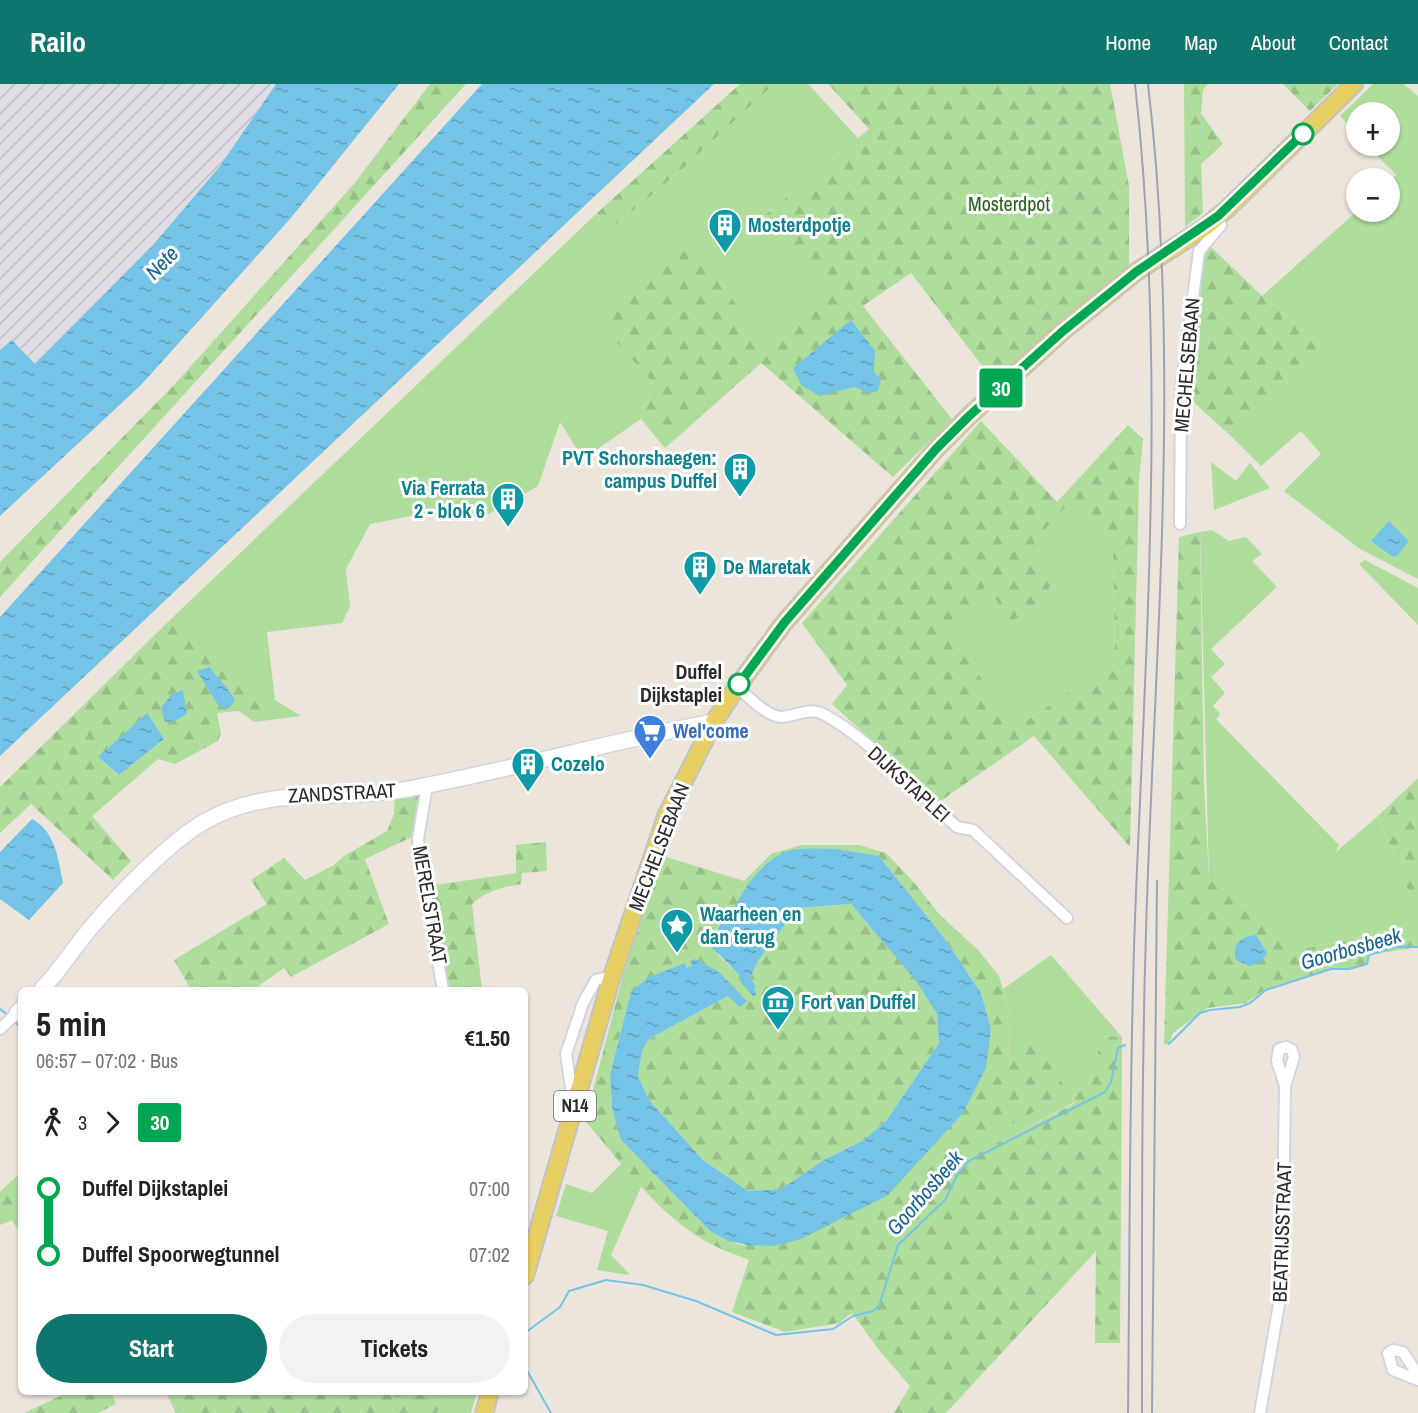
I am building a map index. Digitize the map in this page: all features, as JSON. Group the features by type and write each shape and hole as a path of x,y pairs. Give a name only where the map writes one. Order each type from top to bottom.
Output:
{"main road":[{"name":"MECHELSEBAAN","path":"528,1266 612,976 667,814 714,722 737,687 784,623 948,437 1063,331 1136,272 1218,216 1354,84"},
{"path":"484,1413 489,1395"}],"street":[{"name":"MECHELSEBAAN","path":"1180,524 1182,378 1198,251 1221,225 1218,216"},
{"name":"DIJKSTAPLEI","path":"737,687 772,715 782,717 812,711 833,720 859,739 957,826 973,830 1067,918"},
{"name":"ZANDSTRAAT","path":"43,987 104,913 175,843 210,819 234,807 262,799 388,791 427,785 632,738 714,722"},
{"name":"MERELSTRAAT","path":"427,785 418,839 419,856 442,987"},
{"name":"MECHELSEBAAN","path":"574,1110 566,1054 583,1003 596,980 612,976"},
{"name":"BEATRIJSSTRAAT","path":"1260,1413 1282,1287 1285,1086"},
{"path":"1418,1376 1403,1352 1393,1350 1388,1353 1393,1370 1418,1380"}],"shaded area":[{"path":"0,84 276,84 220,166 153,245 35,364 12,340 0,350"}],"green space":[{"path":"430,84 466,84 0,597 0,562 174,385 353,185"},
{"path":"740,84 774,84 679,172 610,230 597,213"},
{"path":"774,84 808,84 858,138 763,217 835,291 775,348 765,348 719,279 690,243 593,316 653,383 641,419 583,459 560,422 538,486 480,519 411,516 370,524 346,569 350,607 342,623 267,632 275,700 301,716 254,722 263,710 247,683 212,647 173,617 597,213 610,230 679,172"},
{"name":"Mosterdpot","path":"828,84 1110,84 1129,186 1129,270 1050,331 994,381 911,273 863,306 952,419 893,477 761,363 665,448 641,419 653,383 593,316 690,243 719,279 766,348 775,348 834,291 763,217 869,129"},
{"path":"1184,84 1208,84 1203,90 1201,113 1223,144 1201,164 1203,213 1185,227"},
{"path":"1283,84 1338,84 1310,111"},
{"path":"1373,84 1404,84 1418,96 1418,579 1360,549 1284,491 1321,454 1301,431 1261,466 1233,438 1323,346 1262,296 1346,221 1400,222 1400,168 1389,168 1378,156 1400,156 1400,102 1354,102"},
{"path":"1346,110 1346,122 1340,116"},
{"path":"1208,244 1262,296 1323,346 1233,438 1190,399 1200,256"},
{"path":"981,421 1057,502 1128,425 1143,439 1139,480 1130,847 1034,736 939,802 832,704 847,685 802,623","holes":["1064,508 1113,548 1115,660 1018,727 945,631 986,586 1010,620 1043,611 1052,576 1034,542"]},
{"path":"1211,462 1236,481 1250,463 1270,488 1214,510"},
{"path":"1064,507 1113,548 1115,661 1018,727 944,631 986,586 1052,576 1034,542"},
{"path":"1212,530 1229,541 1246,537 1262,554 1252,561 1277,587 1211,649 1225,664 1211,677 1225,693 1213,706 1220,714 1216,719 1339,845 1336,852 1378,816 1418,914 1418,923 1308,948 1209,879 1200,532"},
{"path":"1200,532 1204,783 1209,879 1308,948 1418,923 1418,947 1369,955 1367,964 1349,969 1331,969 1266,989 1246,1003 1207,1008 1173,1033 1169,1044 1164,1044 1179,537"},
{"path":"1365,560 1418,588 1418,625 1359,564"},
{"path":"173,617 225,658 247,682 263,710 254,722 239,711 217,713 221,733 218,741 175,764 158,759 92,816 131,861 113,880 31,804 0,833 0,787","holes":["164,739 118,775 98,757"]},
{"path":"1418,778 1418,915 1378,816"},
{"path":"423,793 416,835 365,859 389,924 291,977 284,968 257,987 189,987 174,960 267,904 251,880 284,858 305,880 334,865 344,856 387,831 394,814 395,794"},
{"path":"546,842 547,871 522,873 521,884 495,890 472,904 482,987 446,987 428,886 516,873 516,845"},
{"path":"801,845 859,845 886,853 912,880 939,914 979,951 999,976 1010,1013 1008,1058 1034,1037 1068,1093 957,1155 958,1163 1075,1103 1072,1098 1089,1083 1103,1036 1122,1037 1120,1343 1095,1343 1096,1251 946,1413 894,1413 910,1386 879,1350 852,1313 839,1323 785,1332 732,1312 749,1260 715,1246 677,1222 644,1190 585,1121 633,937 663,856 744,881 771,854","holes":["812,850 879,856 945,939 981,993 991,1028 847,1216 786,1239 749,1245 734,1243 710,1231 622,1141 612,1107 610,1075 628,1003 685,963 687,968 697,966 713,970 746,1000 728,996 649,1039 642,1051 638,1076 649,1100 703,1160 748,1191 781,1189 824,1160 864,1140 886,1121 939,1043 937,1014 917,981 851,904 797,908 758,961 750,978 753,990 739,980 739,975 719,956 713,938 723,917 728,919 752,879 768,862 778,856 788,852"]},
{"path":"1051,955 1122,1037 1103,1036 1089,1083 1072,1098 1075,1102 958,1164 956,1155 1068,1093 1008,1058 1010,1013 1003,989"},
{"path":"622,1163 641,1187 611,1255 630,1275 597,1270 608,1231 556,1216 566,1184 592,1193"},
{"path":"18,1175 18,1230 12,1220 0,1225 0,1192"},
{"path":"63,1395 112,1395 116,1404 98,1413 24,1413"},
{"path":"167,1395 444,1395 437,1413 176,1413"},
{"path":"444,1395 476,1395 471,1413 437,1413"}],"water":[{"name":"Nete","path":"276,84 399,84 290,219 141,385 0,516 0,350 12,340 35,364 153,245 220,166"},
{"path":"482,84 714,84 0,756 0,617"},
{"path":"851,320 875,351 874,372 881,379 878,391 870,393 854,387 820,396 802,386 793,368"},
{"path":"1389,521 1409,541 1397,556 1393,557 1371,541"},
{"path":"210,667 235,701 228,709 218,705 197,671"},
{"path":"183,690 187,714 175,721 165,722 161,708 171,695"},
{"path":"147,713 164,739 119,775 98,757"},
{"path":"32,819 46,831 55,847 63,883 29,920 0,899 0,852"},
{"path":"836,849 879,856 945,939 981,993 991,1028 986,1068 963,1113 888,1195 801,1239 774,1246 748,1245 728,1241 710,1231 621,1140 612,1107 610,1075 628,1003 633,990 649,977 685,963 687,968 692,966 691,961 695,959 718,971 747,1001 740,1007 728,996 649,1039 642,1051 638,1076 649,1100 703,1160 748,1191 781,1189 824,1160 864,1140 886,1121 939,1043 937,1014 917,982 851,904 797,908 758,961 750,978 756,987 754,990 756,994 753,996 739,980 739,975 712,947 713,938 724,917 728,919 744,890 766,864 791,850"},
{"path":"1256,935 1267,953 1261,962 1249,966 1236,960 1236,945 1246,937"}],"waterway":[{"name":"Goorbosbeek","path":"1169,1044 1200,1013 1240,1007 1250,1003 1266,990 1331,969 1349,969 1367,964 1369,955 1395,947 1418,947"},
{"name":"Goorbosbeek","path":"0,1009 8,1015"},
{"name":"Goorbosbeek","path":"14,1021 18,1025"},
{"name":"Goorbosbeek","path":"528,1331 560,1307 569,1291 606,1280 643,1285 696,1301 776,1335 833,1329 853,1316 873,1311 879,1306 898,1245 945,1200 958,1174 969,1161 1105,1092 1111,1082 1118,1048 1125,1045"},
{"path":"528,1372 551,1413"},
{"name":"Goorbosbeek","path":"396,1395 400,1395"}],"railway":[{"path":"1128,1413 1133,980 1148,605 1152,397 1150,292 1135,84"},
{"path":"1142,1413 1144,1007 1161,576 1164,379 1157,182 1148,84"},
{"path":"1152,1413 1157,881"}],"bus line":[{"name":"30","path":"739,684 784,623 894,496 968,417 1063,331 1136,272 1204,228 1233,204 1303,134"}],"place":[{"name":"Mosterdpotje","path":"725,254"},
{"name":"PVT Schorshaegen: campus Duffel","path":"740,498"},
{"name":"Via Ferrata 2 - blok 6","path":"508,528"},
{"name":"De Maretak","path":"700,596"},
{"name":"Duffel Dijkstaplei","path":"739,684"},
{"name":"Wel'come","path":"650,760"},
{"name":"Cozelo","path":"528,793"},
{"name":"Waarheen en dan terug","path":"677,954"},
{"name":"Fort van Duffel","path":"778,1031"}]}
